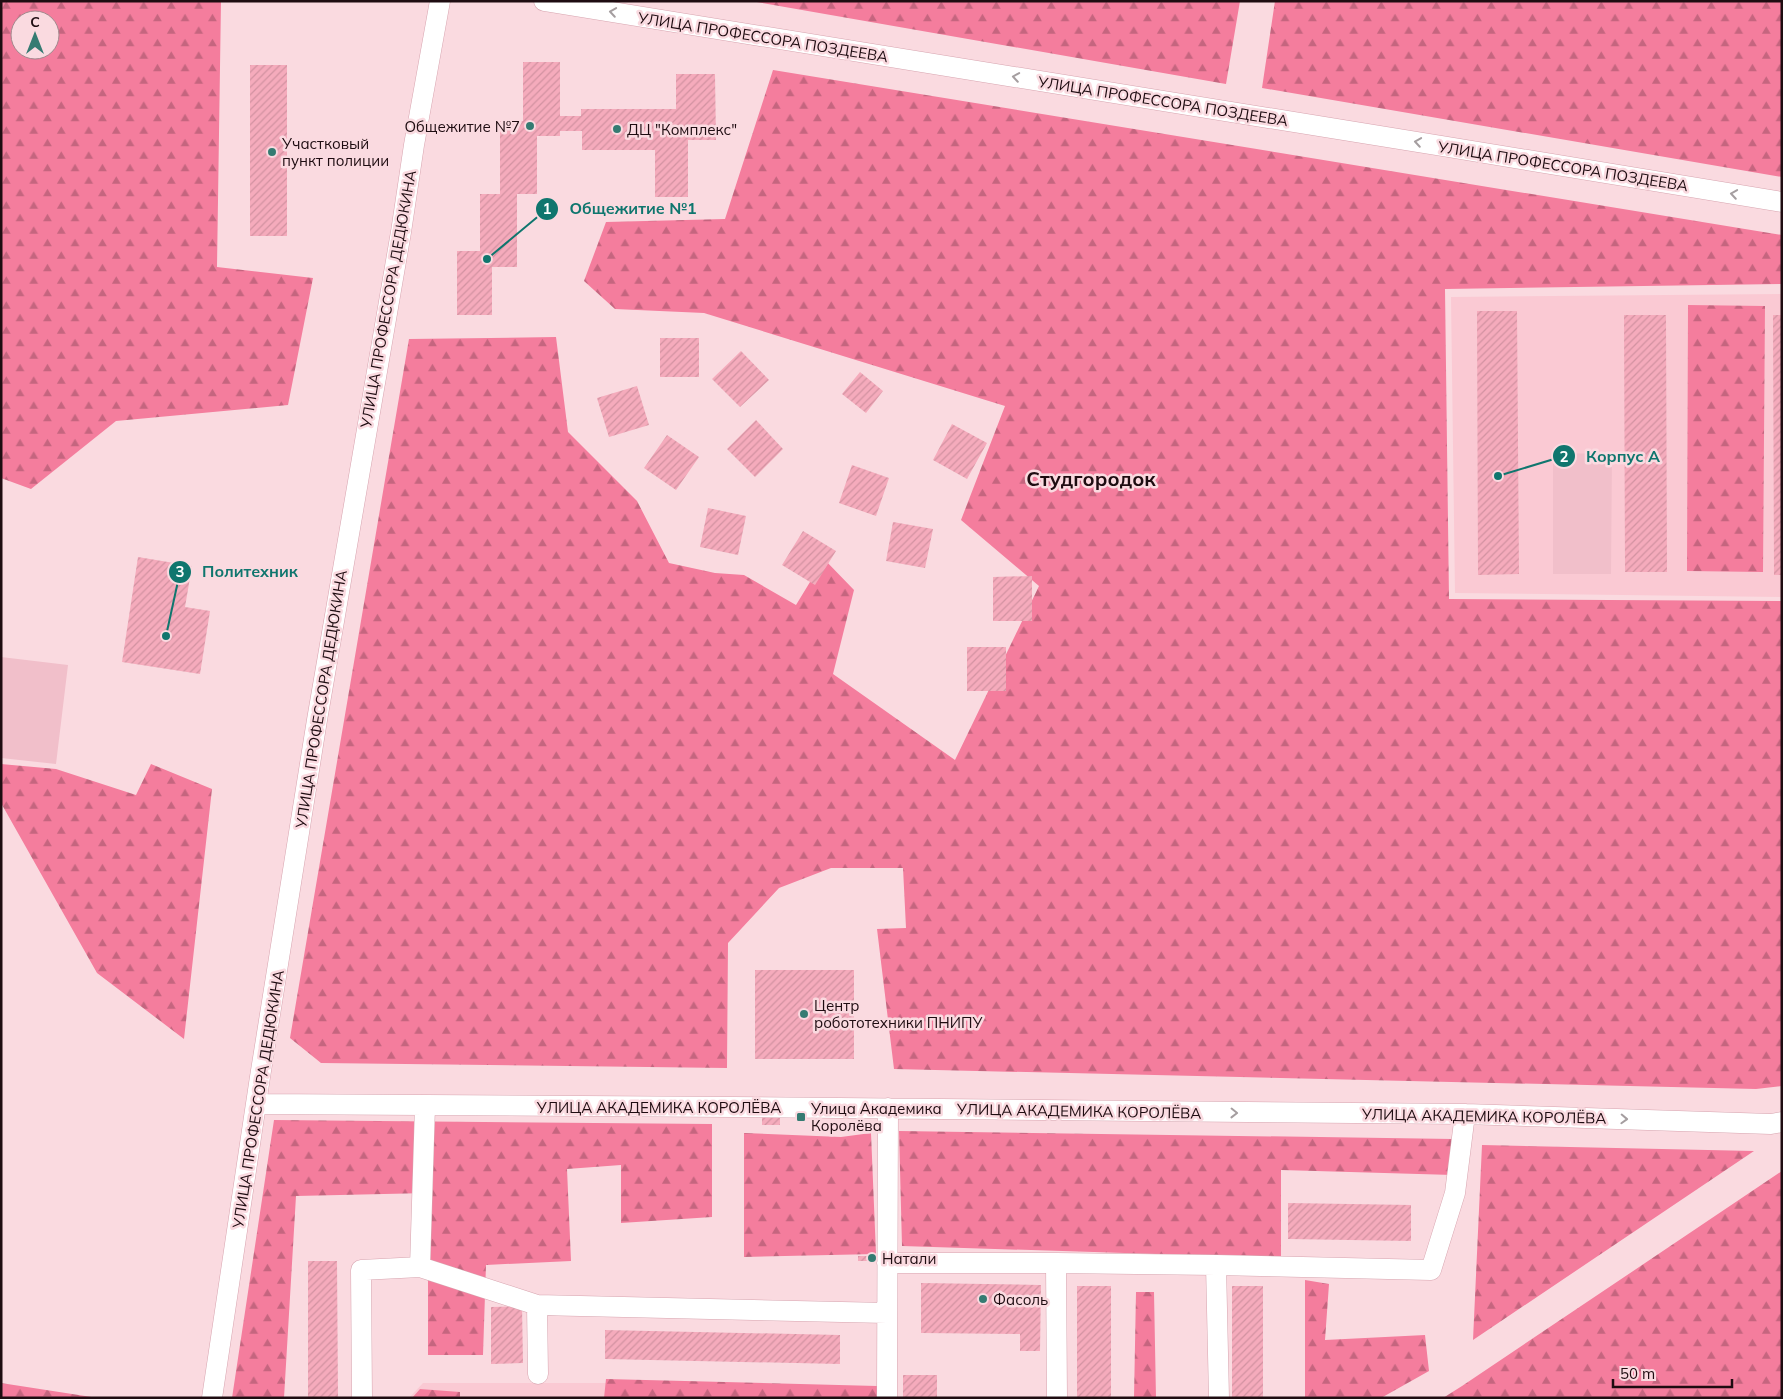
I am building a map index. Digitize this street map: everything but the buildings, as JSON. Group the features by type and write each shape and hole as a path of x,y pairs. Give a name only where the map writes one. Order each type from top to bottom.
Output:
{"street":[{"name":"УЛИЦА ПРОФЕССОРА ДЕДЮКИНА","path":"212,1398 256,1104 317,720 440,1"},
{"name":"УЛИЦА ПРОФЕССОРА ПОЗДЕЕВА","path":"544,1 1782,202"},
{"name":"УЛИЦА АКАДЕМИКА КОРОЛЁВА","path":"256,1104 1465,1114 1771,1124 1782,1122"},
{"path":"420,1267 425,1106"},
{"path":"887,1398 888,1108"},
{"path":"887,1263 1216,1265 1431,1270 1455,1193 1465,1114"},
{"path":"1056,1263 1057,1398"},
{"path":"1216,1265 1219,1398"},
{"path":"362,1398 361,1270 420,1267 537,1305 887,1313"},
{"path":"537,1305 538,1374"}],"shaded area":[{"path":"1782,294 1782,597 1455,593 1451,297"},
{"path":"1553,453 1612,454 1611,574 1553,574"},
{"path":"1,657 68,665 56,764 1,758"},
{"path":"423,1383 658,1383 658,1398 409,1398"}],"green space":[{"path":"1,1 221,1 217,267 313,278 288,405 116,421 31,489 1,478"},
{"path":"751,1 1240,1 1226,84"},
{"path":"1275,1 1782,1 1782,177 1262,88"},
{"path":"773,70 1782,235 1782,284 1445,289 1449,599 1782,601 1782,1086 1756,1089 894,1069 877,929 906,928 903,868 831,868 779,888 728,943 727,1068 321,1063 290,1038 409,339 556,337 568,432 637,501 669,563 715,573 744,575 796,605 824,559 854,590 833,674 955,760 1039,586 961,520 1005,406 704,313 615,309 584,281 606,222 725,219"},
{"path":"1688,305 1765,306 1763,572 1687,571"},
{"path":"1,764 56,769 136,795 151,764 212,789 184,1039 97,973 1,803"},
{"path":"274,1120 712,1124 712,1217 621,1223 621,1165 567,1169 571,1261 486,1265 483,1355 428,1355 428,1193 296,1196 284,1398 232,1398"},
{"path":"899,1131 1453,1139 1453,1175 1281,1170 1281,1258 902,1246"},
{"path":"744,1133 841,1137 871,1133 876,1254 744,1257"},
{"path":"1482,1145 1754,1151 1473,1340"},
{"path":"1782,1171 1782,1398 1443,1398 1462,1386"},
{"path":"1305,1280 1329,1284 1325,1340 1425,1335 1429,1371 1381,1398 1305,1398"},
{"path":"1136,1292 1154,1292 1156,1398 1134,1398"},
{"path":"606,1379 877,1386 877,1398 604,1398"},
{"path":"1,1383 98,1398 1,1398"},
{"path":"420,1389 460,1392 460,1398 412,1398"}],"place":[{"name":"Общежитие №7","path":"530,126"},
{"name":"ДЦ \"Комплекс\"","path":"617,129"},
{"name":"Участковый пункт полиции","path":"272,152"},
{"name":"Общежитие №1","path":"487,259"},
{"name":"Корпус А","path":"1498,476"},
{"name":"Политехник","path":"166,636"},
{"name":"Центр робототехники ПНИПУ","path":"804,1014"},
{"name":"Улица Академика Королёва","path":"801,1117"},
{"name":"Натали","path":"872,1258"},
{"name":"Фасоль","path":"983,1299"}],"district":[{"name":"Студгородок","path":"1091,478"}]}
